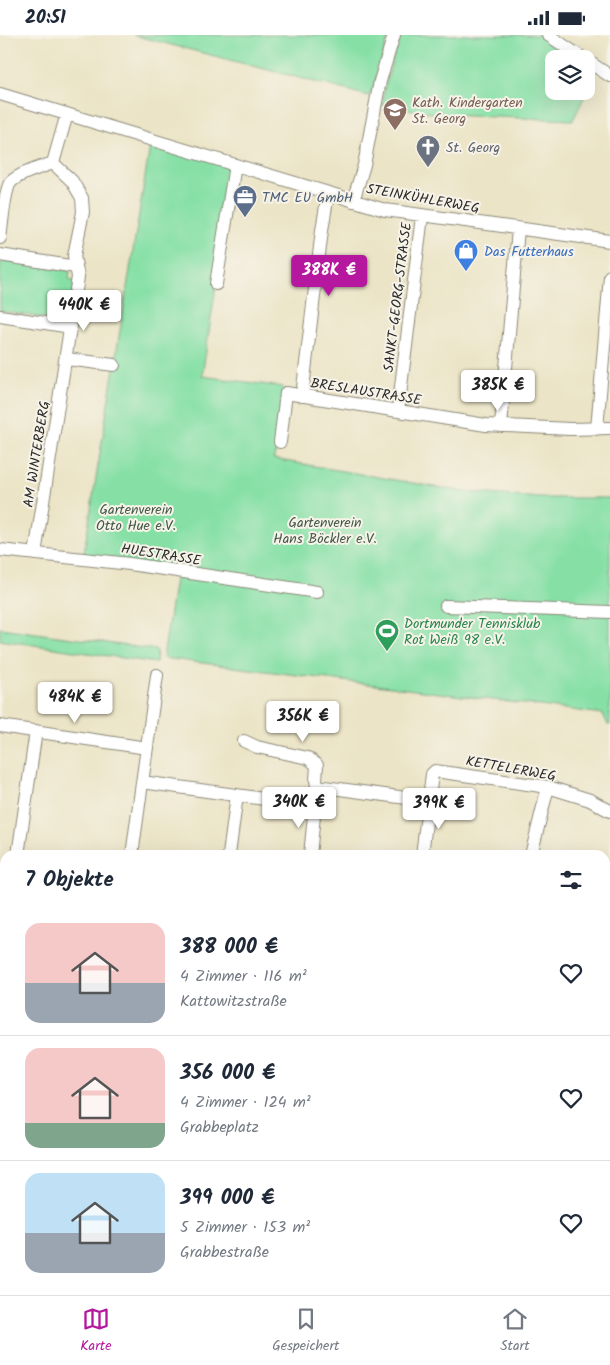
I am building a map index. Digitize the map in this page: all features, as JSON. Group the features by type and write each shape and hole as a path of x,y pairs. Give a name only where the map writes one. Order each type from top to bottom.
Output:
{"street":[{"path":"353,201 366,156 380,81 394,35"},
{"path":"548,35 571,50"},
{"path":"595,66 610,76"},
{"name":"STEINKÜHLERWEG","path":"0,94 386,210 610,241"},
{"path":"0,238 7,191 11,182 27,173 53,163 67,114"},
{"name":"AM WINTERBERG","path":"35,554 67,359 78,277 74,256 83,212 82,198 72,181 53,163"},
{"path":"216,284 235,165"},
{"path":"302,396 328,194"},
{"name":"SANKT-GEORG-STRASSE","path":"398,411 422,216"},
{"path":"501,426 518,229"},
{"path":"0,255 76,267"},
{"path":"604,428 610,276"},
{"path":"0,316 71,327"},
{"path":"67,359 114,365"},
{"name":"BRESLAUSTRASSE","path":"280,443 286,393 501,426 570,429 604,428"},
{"name":"HUESTRASSE","path":"0,550 130,565 317,592"},
{"path":"446,606 610,612"},
{"path":"133,850 158,675"},
{"path":"0,726 147,748"},
{"path":"19,850 36,731"},
{"path":"244,741 257,747 308,758 317,765 316,780 318,786 311,850"},
{"name":"KETTELERWEG","path":"429,801 432,774 435,771 548,787 590,800 610,811"},
{"path":"142,782 315,806"},
{"path":"318,786 429,801 423,850"},
{"path":"532,850 548,787"},
{"path":"230,850 237,795"}],"green space":[{"path":"133,35 389,35 369,96"},
{"path":"400,35 539,35 560,50 545,50 545,100 583,100 573,120 444,115 382,105 385,86"},
{"path":"151,140 235,165 202,376 283,387 278,448 273,459 465,492 540,498 610,498 610,725 608,725 603,714 163,658 176,572 83,558"},
{"path":"2,260 70,271 69,279 75,281 68,322 0,311 0,269"},
{"path":"0,628 157,650 156,663 0,640"}],"place":[{"name":"Kath. Kindergarten St. Georg","path":"395,131"},
{"name":"St. Georg","path":"428,168"},
{"name":"TMC EU GmbH","path":"245,218"},
{"name":"Das Futterhaus","path":"466,272"},
{"name":"Dortmunder Tennisklub Rot Weiß 98 e.V.","path":"387,652"}],"park label":[{"name":"Gartenverein Otto Hue e.V.","path":"136,517"},
{"name":"Gartenverein Hans Böckler e.V.","path":"325,530"}]}
